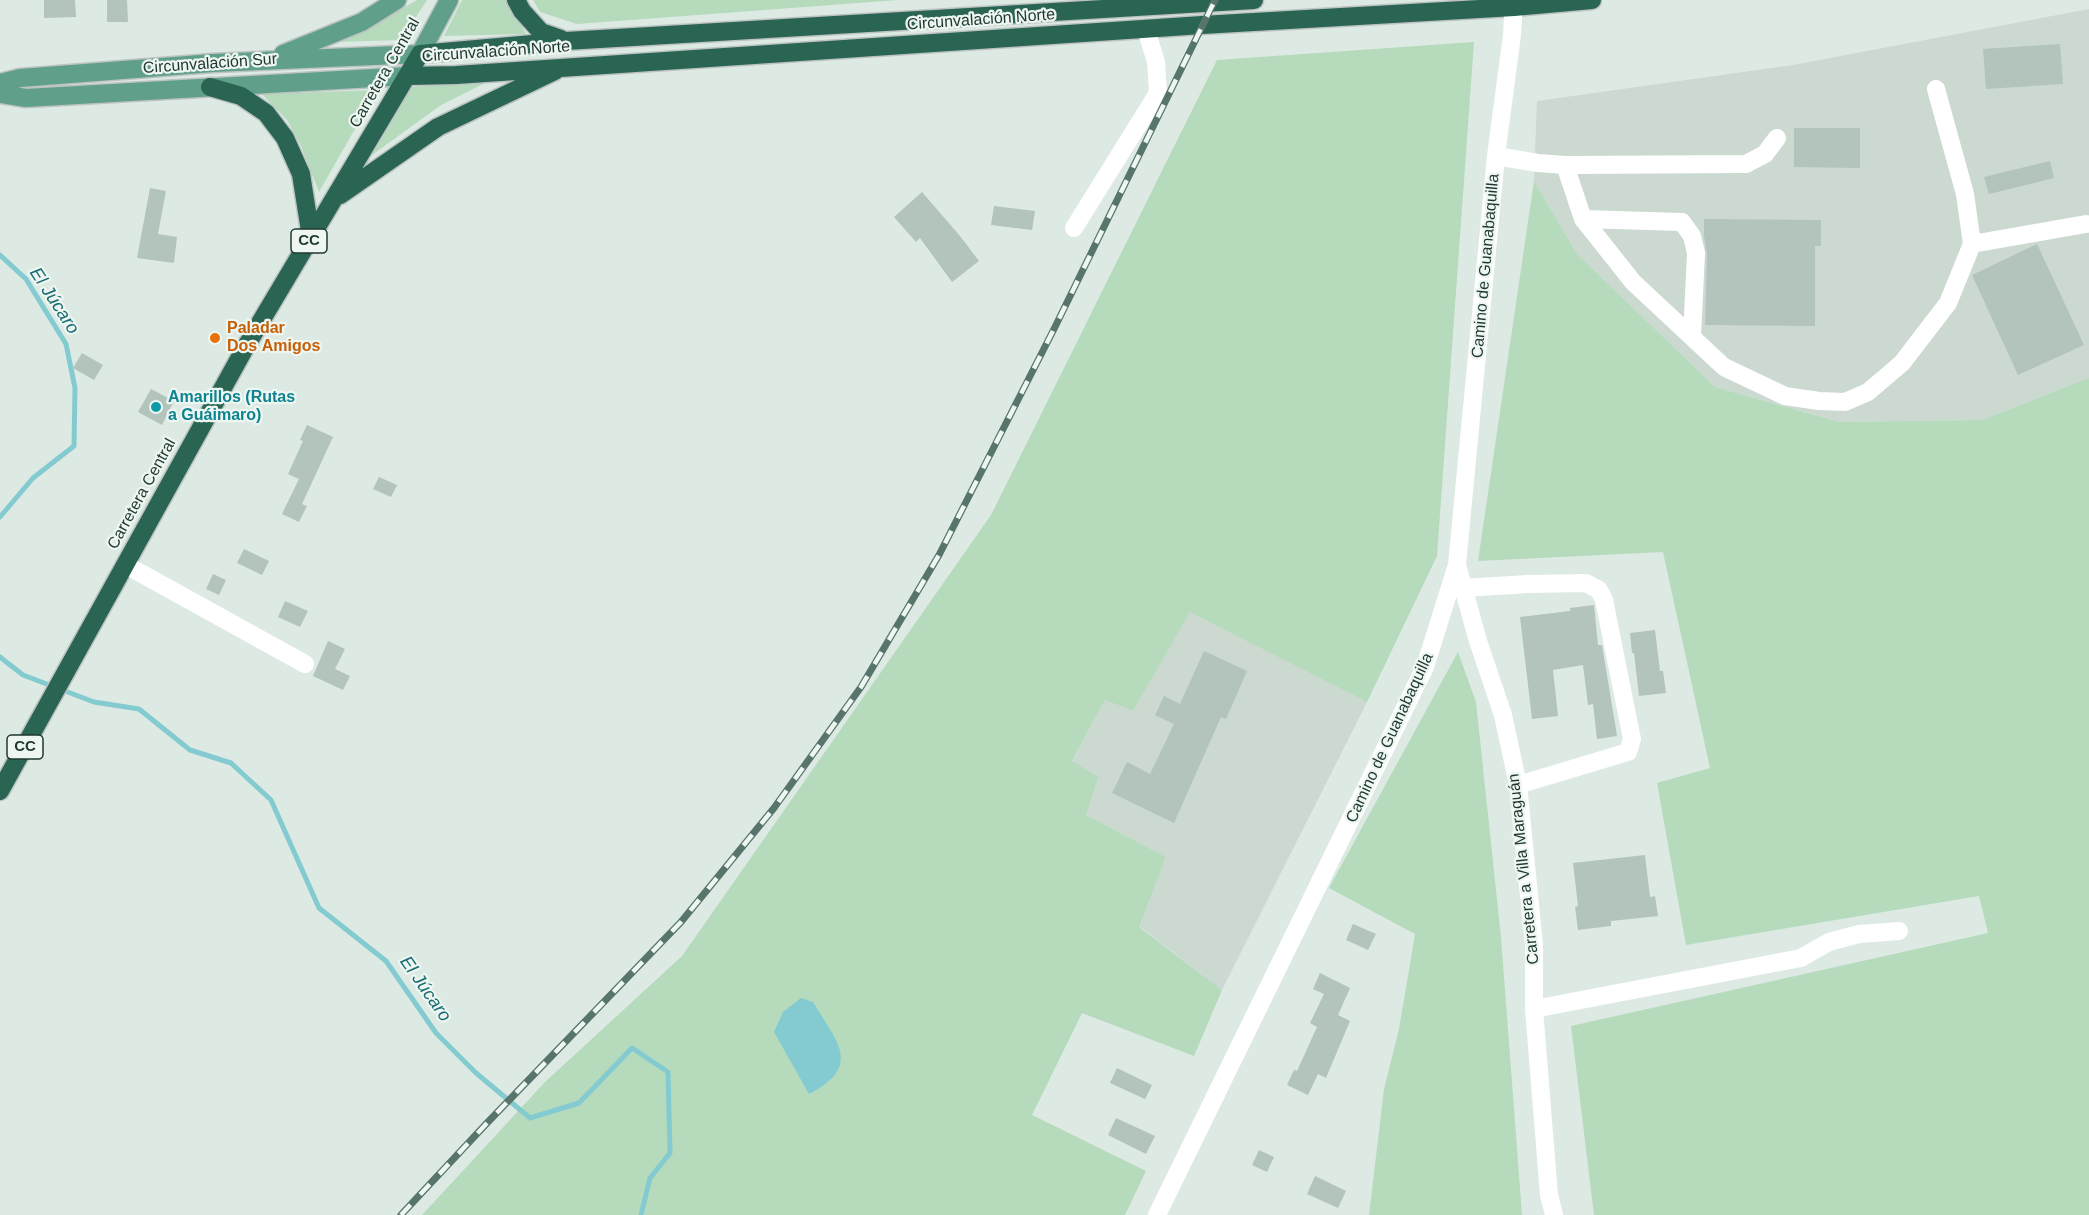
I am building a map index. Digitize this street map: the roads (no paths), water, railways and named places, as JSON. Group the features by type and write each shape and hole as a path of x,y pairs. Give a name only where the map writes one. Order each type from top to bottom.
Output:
{"highway":[{"path":"516,0 522,11 541,32 566,41"},
{"name":"Circunvalación Norte","path":"420,54 566,41 1254,0"},
{"name":"Circunvalación Norte","path":"408,76 456,75 1592,0"},
{"name":"Carretera Central","path":"0,791 245,348 420,54"},
{"path":"334,199 438,127 565,66"},
{"path":"210,87 241,96 266,113 285,138 301,174 311,237"}],"main road":[{"path":"266,60 363,22 397,0"},
{"name":"Carretera Central","path":"420,54 448,0"},
{"name":"Circunvalación Sur","path":"0,83 20,78 266,60 420,54"},
{"name":"Circunvalación Sur","path":"0,94 26,98 408,76"}],"street":[{"name":"Camino de Guanabaquilla","path":"1157,1215 1425,667 1457,566 1496,156 1514,4"},
{"path":"1074,228 1158,93 1156,62 1146,29"},
{"path":"1565,165 1583,219 1633,282 1724,367 1785,396 1845,402 1868,392 1902,363 1948,303 1972,244 1965,194 1936,89"},
{"path":"1496,156 1565,165 1746,164 1765,154 1777,138"},
{"path":"1583,219 1682,222 1692,236 1696,253 1692,336"},
{"path":"1972,244 2088,227"},
{"path":"126,564 306,664"},
{"name":"Carretera a Villa Maraguán","path":"1457,566 1503,715 1518,785 1534,945 1533,1009 1549,1195 1554,1215"},
{"path":"1464,588 1586,583 1599,590 1604,600 1632,739 1628,752 1518,785"},
{"path":"1533,1009 1801,958 1829,942 1859,934 1899,931"}],"water":[{"path":"801,998 813,1002 830,1029 840,1052 840,1063 836,1073 826,1084 809,1094 774,1032 783,1012"}],"waterway":[{"name":"El Júcaro","path":"0,255 26,279 66,344 75,388 74,446 33,478 0,517"},
{"name":"El Júcaro","path":"0,657 23,675 94,702 139,709 190,750 231,763 271,800 319,908 386,961 436,1033 476,1073 530,1118 579,1103 632,1048 668,1072 670,1153 650,1178 641,1215"}],"railway":[{"path":"401,1215 681,922 774,808 861,687 939,555 1054,329 1215,0"}],"place":[{"name":"Paladar Dos Amigos","path":"215,338"},
{"name":"Amarillos (Rutas a Guáimaro)","path":"156,407"}]}
